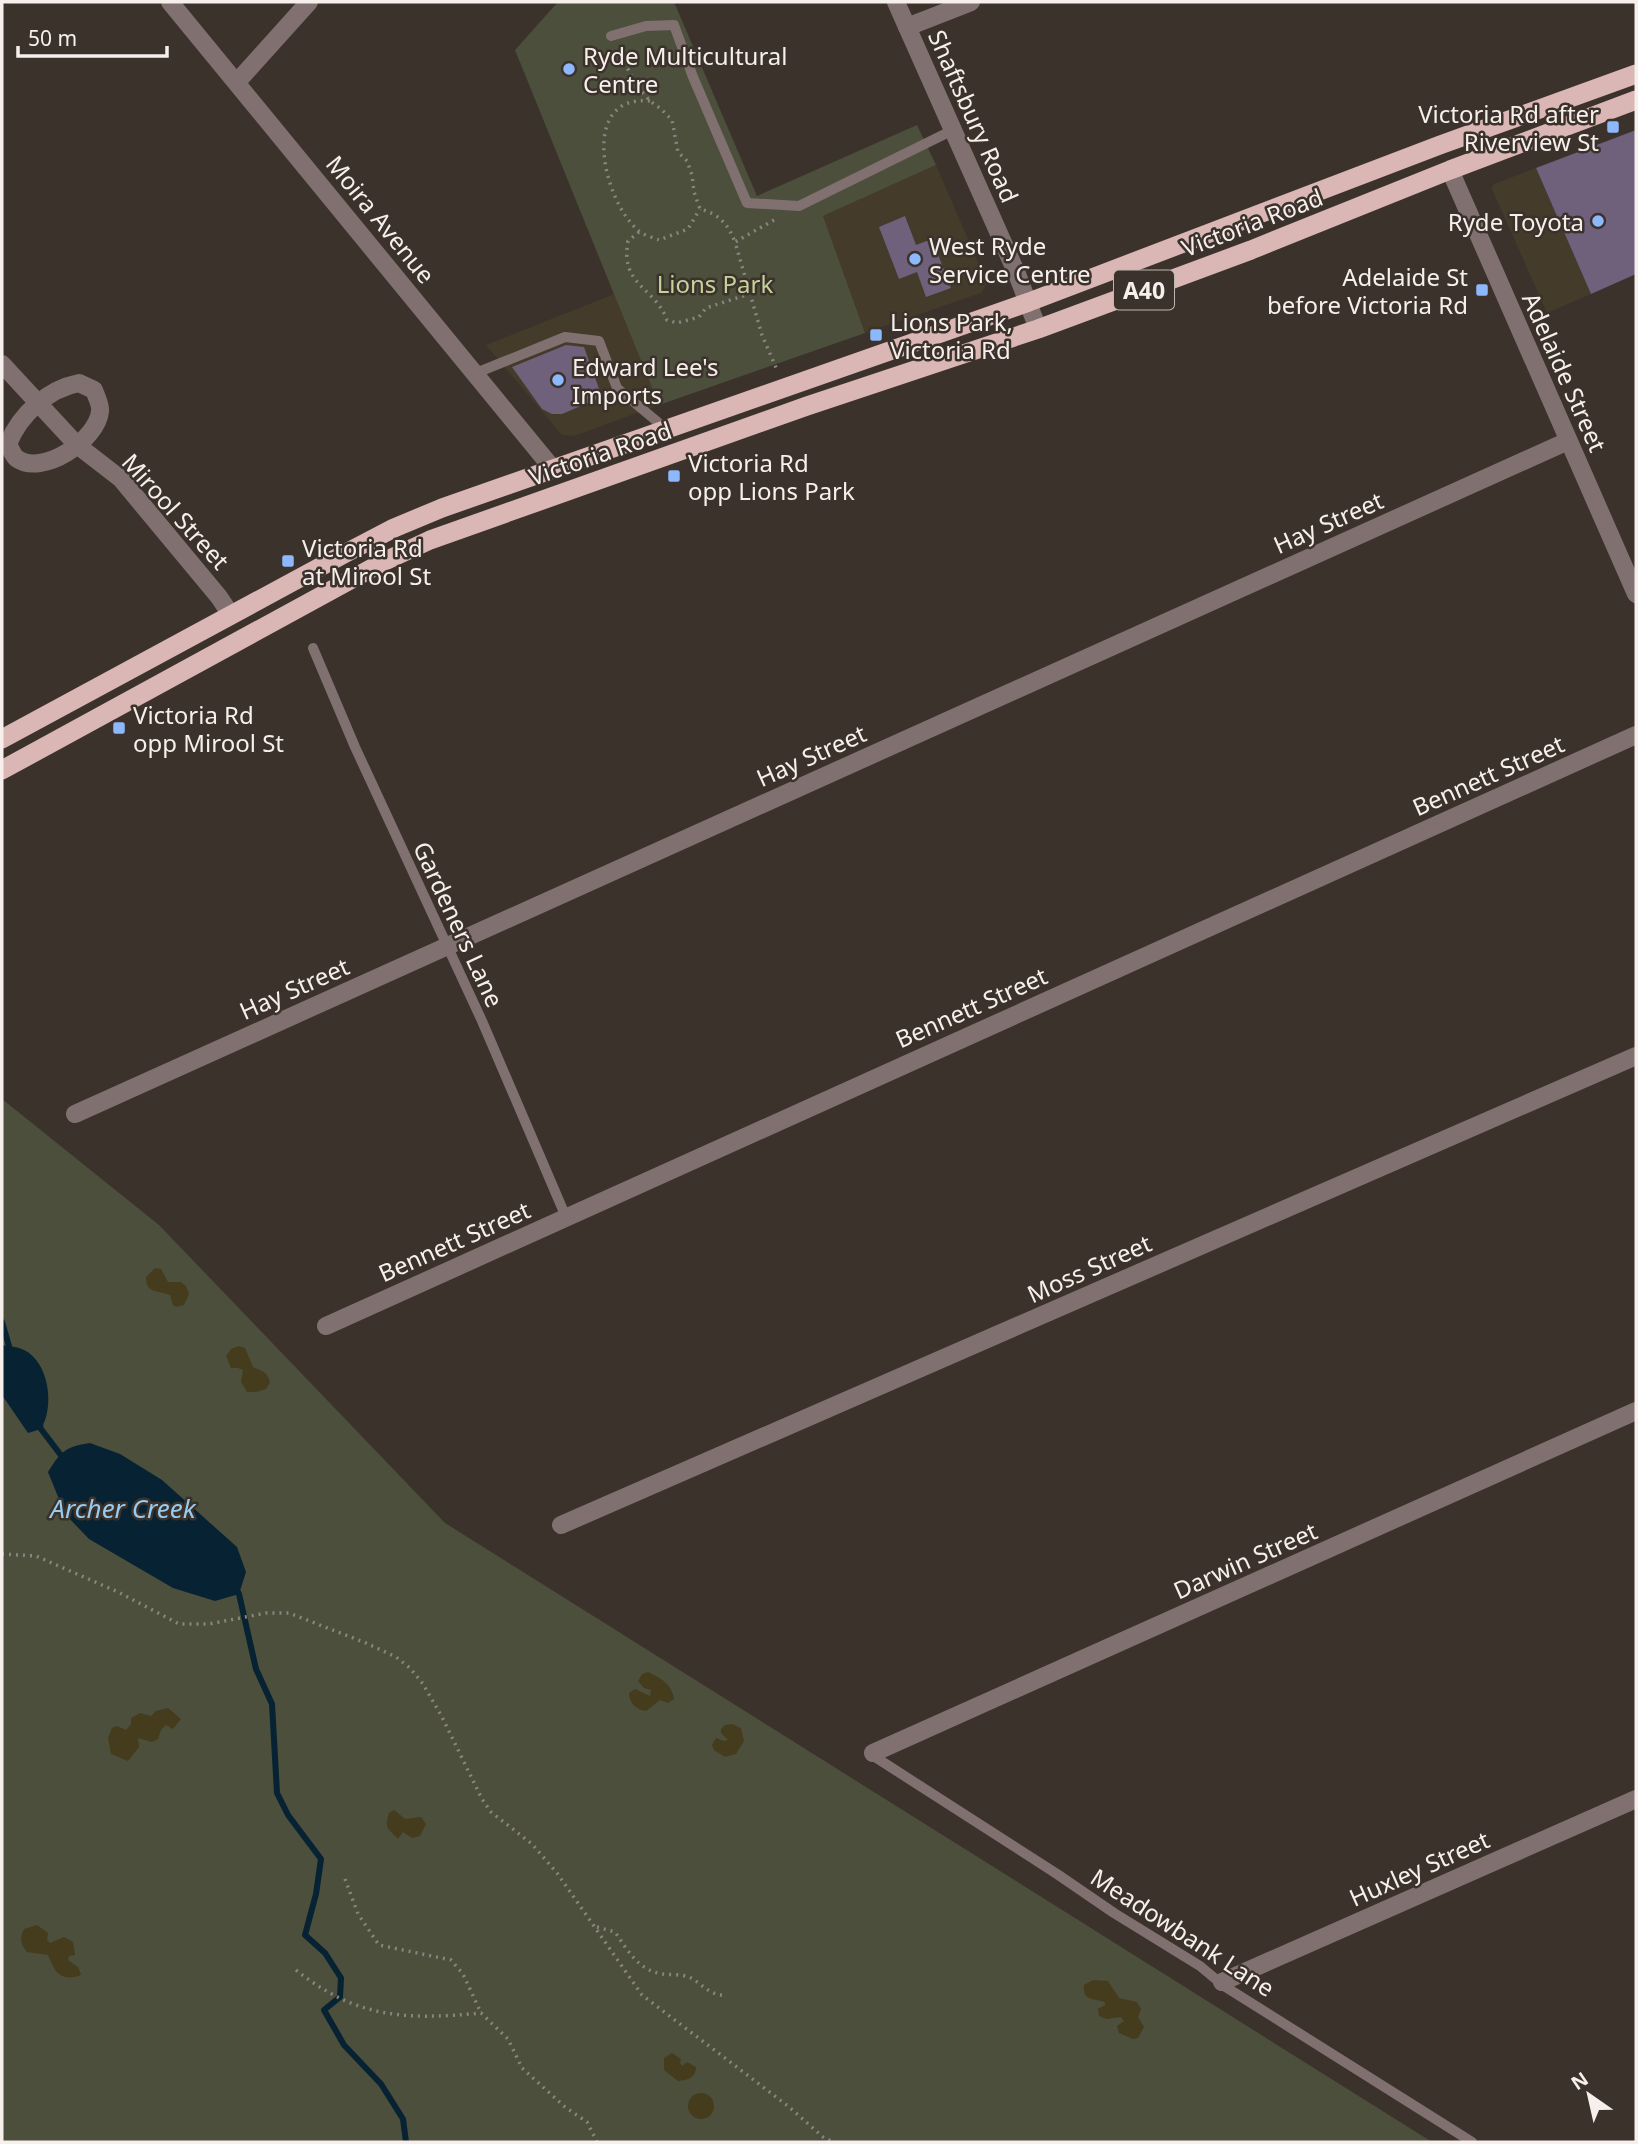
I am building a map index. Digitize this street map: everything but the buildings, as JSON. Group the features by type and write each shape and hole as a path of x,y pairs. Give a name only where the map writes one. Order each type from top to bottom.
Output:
{"highway":[{"name":"Victoria Road","path":"2,739 394,528 553,468 1028,302 1440,145 1636,74"},
{"name":"Victoria Road","path":"2,770 385,561 430,540 807,405 1038,329 1251,250 1450,170 1636,100"},
{"path":"1440,145 1450,170"}],"street":[{"name":"Moira Avenue","path":"170,2 553,468"},
{"path":"237,82 309,2"},
{"name":"Shaftsbury Road","path":"896,2 1038,329"},
{"path":"907,27 971,2"},
{"name":"Adelaide Street","path":"1450,170 1636,594"},
{"name":"Mirool Street","path":"2,364 77,445 121,479 231,615"},
{"path":"79,383 94,390 101,410 93,431 77,445 54,461 30,463 16,458 8,444 14,429 39,402 62,387 79,383"},
{"name":"Hay Street","path":"75,1114 1568,440"},
{"name":"Bennett Street","path":"326,1326 1636,735"},
{"name":"Moss Street","path":"561,1525 1636,1056"},
{"name":"Darwin Street","path":"873,1753 1636,1411"},
{"name":"Huxley Street","path":"1222,1982 1636,1799"}],"lane":[{"path":"611,36 646,26 674,25 693,77 747,203 799,206 953,130"},
{"path":"475,373 565,337 599,341 617,388 666,429"},
{"name":"Gardeners Lane","path":"313,648 448,946 566,1217"},
{"name":"Meadowbank Lane","path":"873,1753 875,1758 1472,2142"}],"path":[{"path":"611,36 636,85 672,120 678,152 689,168 700,209 688,229 659,240 639,232 623,211 605,172 606,126 614,111 626,103 650,101"},
{"path":"735,242 799,206"},
{"path":"700,209 712,212 728,226 762,335 777,370"},
{"path":"639,232 628,241 626,265 667,320 677,323 699,317 706,309 750,293"},
{"path":"2,1555 36,1556 118,1592 178,1624 209,1624 266,1612 289,1613 396,1657 410,1668 422,1684 491,1812 532,1844 557,1873 642,1994 788,2106 822,2137 833,2142"},
{"path":"345,1879 358,1914 379,1945 452,1960 463,1974 481,2013 508,2039 522,2068 565,2107 587,2122 597,2142"},
{"path":"595,1927 615,1932 631,1955 653,1973 688,1976 717,1996 724,1995"},
{"path":"296,1970 315,1985 359,2006 395,2016 432,2018 481,2013"}],"shaded area":[{"path":"936,165 987,283 981,293 865,333 823,216"},
{"path":"1536,168 1591,294 1547,313 1492,189 1494,184"},
{"path":"614,294 659,405 574,436 562,435 486,345"}],"green space":[{"name":"Lions Park","path":"558,2 674,2 757,196 917,125 936,165 823,216 865,333 659,405 515,50"},
{"path":"2,1099 159,1225 445,1523 1432,2142 2,2142"}],"sand":[{"path":"155,1268 161,1269 168,1282 181,1282 186,1286 189,1294 184,1305 176,1307 170,1295 150,1289 146,1277"},
{"path":"239,1346 245,1348 253,1367 267,1376 270,1382 266,1389 247,1392 241,1382 243,1370 231,1368 226,1356 231,1349"},
{"path":"648,1672 665,1682 674,1699 668,1703 660,1700 646,1711 634,1705 629,1693 635,1689 650,1696 651,1690 644,1688 638,1681 642,1674"},
{"path":"168,1708 181,1719 173,1729 166,1725 158,1739 152,1742 138,1738 139,1747 128,1761 111,1754 108,1738 112,1728 117,1726 126,1730 131,1724 131,1718 140,1713 151,1716 156,1711"},
{"path":"732,1724 741,1728 744,1741 736,1754 725,1757 714,1750 712,1745 716,1738 728,1740 721,1733 721,1729"},
{"path":"394,1810 405,1819 421,1817 426,1824 420,1836 412,1838 403,1832 398,1839 389,1830 389,1813"},
{"path":"37,1925 48,1933 47,1940 50,1943 64,1937 73,1942 75,1955 69,1956 68,1960 78,1967 81,1974 79,1976 62,1976 48,1955 27,1952 21,1941 22,1932"},
{"path":"1093,1980 1108,1981 1119,1998 1137,2002 1141,2009 1138,2017 1144,2027 1138,2038 1133,2039 1119,2033 1117,2026 1124,2021 1121,2017 1107,2019 1099,2016 1098,2009 1105,2005 1105,2002 1087,1997 1084,1990 1084,1985"},
{"path":"672,2053 681,2059 682,2066 687,2062 696,2067 693,2076 678,2081 664,2070 664,2058"},
{"path":"701,2093 710,2097 714,2106 710,2115 701,2119 692,2115 688,2106 692,2097"}],"water":[{"name":"Archer Creek","path":"2,1345 24,1350 39,1364 44,1374 48,1409 41,1429 28,1433 2,1395"},
{"name":"Archer Creek","path":"90,1443 120,1454 162,1480 237,1547 246,1572 239,1594 215,1601 173,1588 89,1539 65,1514 48,1472 64,1451"}],"waterway":[{"name":"Archer Creek","path":"2,1322 11,1353"},
{"name":"Archer Creek","path":"39,1421 41,1429 63,1458"},
{"name":"Archer Creek","path":"235,1587 239,1594 256,1669 272,1704 277,1793 288,1815 321,1859 316,1894 305,1935 325,1953 341,1978 340,1997 324,2010 344,2045 381,2084 403,2119 406,2142"}],"place":[{"name":"Ryde Multicultural Centre","path":"569,69"},
{"name":"Victoria Rd after Riverview St","path":"1613,127"},
{"name":"Ryde Toyota","path":"1598,221"},
{"name":"West Ryde Service Centre","path":"915,259"},
{"name":"Adelaide St before Victoria Rd","path":"1482,290"},
{"name":"Lions Park, Victoria Rd","path":"876,335"},
{"name":"Edward Lee's Imports","path":"558,380"},
{"name":"Victoria Rd opp Lions Park","path":"674,476"},
{"name":"Victoria Rd at Mirool St","path":"288,561"},
{"name":"Victoria Rd opp Mirool St","path":"119,728"}]}
